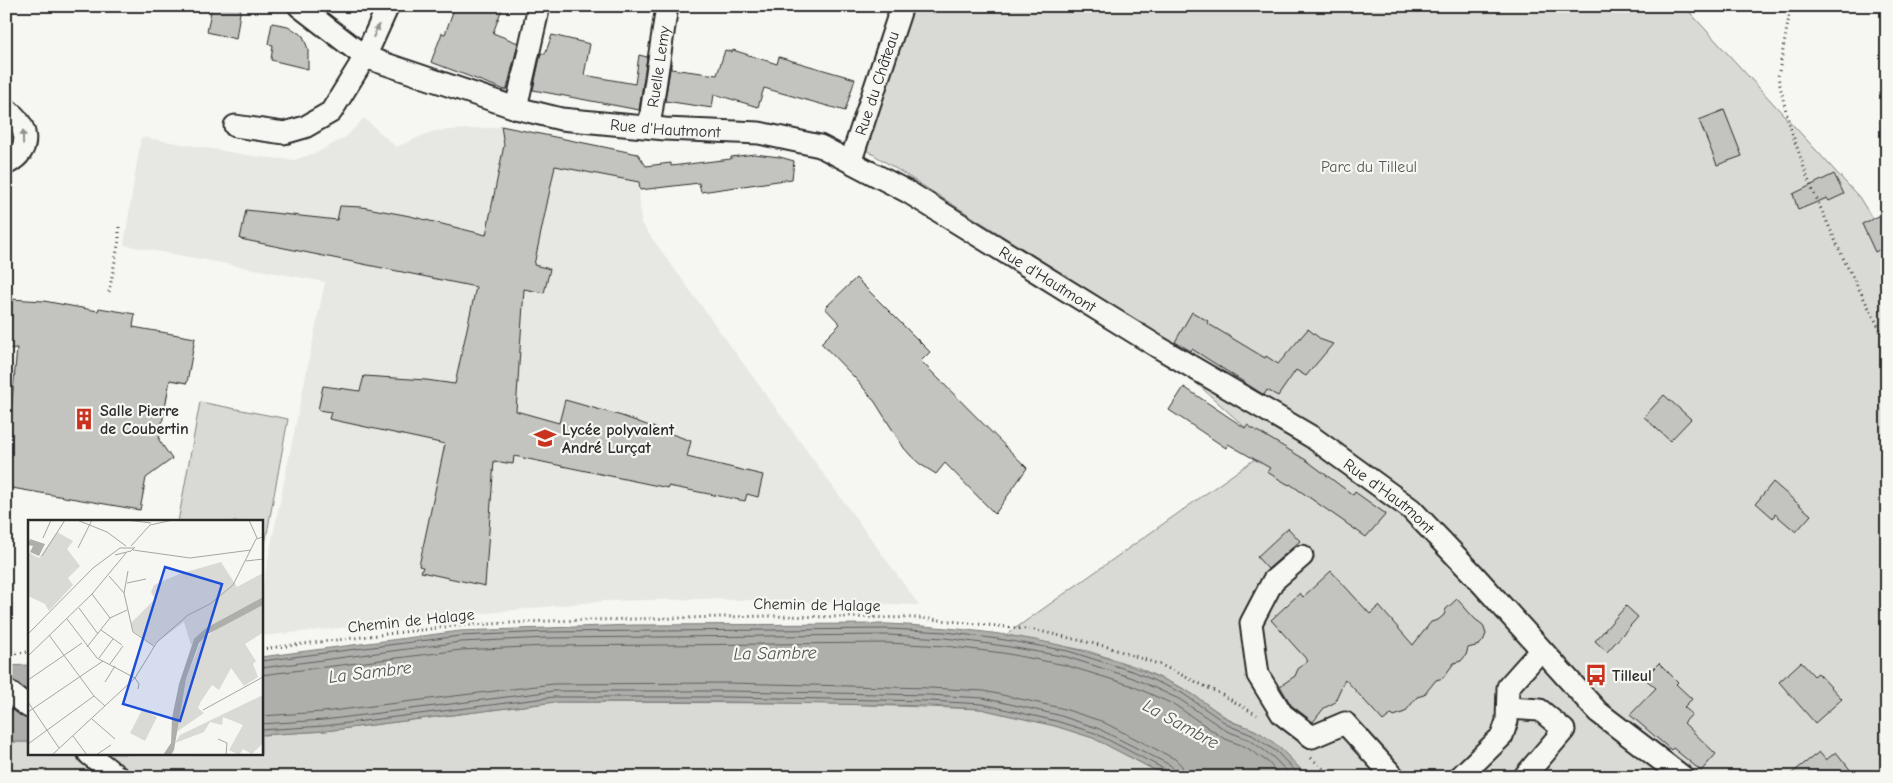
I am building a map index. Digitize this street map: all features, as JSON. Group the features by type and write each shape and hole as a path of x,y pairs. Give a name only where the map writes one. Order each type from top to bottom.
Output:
{"street":[{"name":"Rue d'Hautmont","path":"299,6 366,56 516,108 561,119 649,127 758,133 820,146 908,192 1174,357 1312,437 1411,509 1474,575 1598,712 1683,777"},
{"path":"235,126 284,133 305,127 332,112 366,56 388,6"},
{"path":"516,108 539,6"},
{"name":"Ruelle Lemy","path":"649,127 667,6"},
{"name":"Rue du Château","path":"850,160 902,6"},
{"path":"6,109 18,117 24,130 25,141 20,153 14,160 6,164"},
{"path":"1302,556 1273,581 1251,623 1258,675 1282,714 1312,738 1345,723 1394,777"},
{"path":"1460,777 1502,736 1507,721 1508,687 1541,650"},
{"path":"6,690 28,706"},
{"path":"1508,708 1540,710 1564,730 1524,777"},
{"path":"92,756 118,777"}],"path":[{"path":"1790,6 1778,77 1789,124 1809,182 1845,262 1887,343"},
{"path":"109,292 119,240 118,223"},
{"name":"Chemin de Halage","path":"262,649 454,626 547,621 768,616 921,618 1035,630 1108,647 1161,665 1219,693 1259,716"},
{"path":"6,654 28,652"},
{"path":"1310,757 1333,777"}],"shaded area":[{"name":"Lycée polyvalent André Lurçat","path":"364,118 396,147 434,131 503,127 638,154 642,160 638,168 641,223 919,605 706,599 603,601 262,636 262,589 325,282 124,245 141,137 259,157 295,160 320,151 346,137"}],"green space":[{"name":"Parc du Tilleul","path":"907,6 1684,6 1859,197 1887,242 1887,777 1308,777 1280,748 1255,730 1233,722 1184,689 1137,667 1088,651 1006,635 1269,449 1106,301 863,148"},
{"path":"200,402 288,419 263,555 262,520 178,520"},
{"path":"555,702 811,703 981,709 1055,726 1093,738 1168,777 6,777 6,742 28,742 28,756 262,756 262,735 325,731"}],"water":[{"name":"La Sambre","path":"888,624 926,626 1002,634 1075,649 1147,672 1182,688 1232,722 1249,727 1262,734 1283,751 1308,777 1168,777 1093,738 1055,726 981,709 929,706 728,702 555,702 325,731 262,735 262,657 460,631 634,625"},
{"path":"28,665 28,742 6,742 6,666"}],"building":[{"path":"212,6 241,6 236,39 207,32"},
{"path":"455,6 503,6 493,33 518,43 507,89 505,90 431,62 442,33 445,34"},
{"path":"272,23 288,26 303,36 308,49 308,69 271,60 273,45 268,44"},
{"path":"552,35 590,44 584,75 635,84 639,55 647,57 639,110 533,90 541,53 545,54"},
{"path":"725,50 732,52 733,50 777,64 779,57 855,79 845,111 764,88 758,107 714,94 712,108 665,101 671,63 671,69 717,75"},
{"path":"1724,110 1742,156 1717,165 1699,120"},
{"path":"501,126 638,154 646,166 671,163 671,166 731,159 731,157 754,154 780,157 794,161 792,179 701,192 699,183 640,190 639,182 555,166 534,265 550,269 544,293 524,289 516,411 559,423 565,400 622,416 691,441 687,457 763,475 758,497 747,494 745,501 668,486 668,488 514,456 513,464 494,461 485,586 421,572 423,567 419,566 445,444 329,419 331,412 318,410 323,386 360,391 364,376 455,384 476,287 240,239 246,210 337,220 340,206 362,207 410,216 486,235 504,145"},
{"path":"1834,174 1844,194 1829,201 1827,198 1798,210 1793,194"},
{"path":"1887,212 1887,246 1875,252 1862,224"},
{"path":"856,278 930,352 921,361 1027,468 995,514 945,463 936,474 911,456 875,402 856,379 821,343 840,324 825,308"},
{"name":"Salle Pierre de Coubertin","path":"10,299 44,301 98,311 99,308 135,314 133,327 195,338 187,383 170,380 159,440 172,459 146,478 140,510 6,487 6,464 17,348 6,349 6,321"},
{"path":"1192,312 1208,321 1207,323 1278,364 1308,329 1322,340 1333,344 1306,376 1296,370 1278,396 1267,390 1264,395 1192,349 1191,351 1175,342"},
{"path":"1184,387 1245,428 1247,425 1306,460 1353,495 1355,492 1386,514 1366,537 1290,484 1267,472 1270,468 1228,444 1226,448 1169,410"},
{"path":"1664,395 1691,419 1670,441 1644,417"},
{"path":"1773,482 1811,515 1796,532 1775,514 1773,518 1756,503"},
{"path":"1288,528 1300,541 1268,569 1257,557"},
{"path":"1331,571 1370,614 1379,606 1413,645 1431,622 1438,620 1444,615 1446,609 1457,599 1483,625 1486,634 1483,641 1479,645 1468,648 1466,655 1461,661 1454,663 1443,678 1436,680 1424,695 1417,697 1405,712 1394,716 1392,714 1383,721 1345,679 1334,703 1324,708 1313,722 1291,705 1280,686 1295,676 1298,669 1308,661 1271,620 1300,593 1303,597"},
{"path":"1626,606 1638,617 1607,652 1595,641"},
{"path":"1801,662 1814,676 1818,673 1842,699 1815,723 1779,682"},
{"path":"1659,663 1678,682 1676,684 1692,699 1684,707 1692,714 1684,723 1716,754 1701,771 1673,748 1671,750 1630,715 1656,688 1644,678"},
{"path":"1819,752 1826,760 1836,752 1856,777 1787,777"}],"place":[{"name":"Salle Pierre de Coubertin","path":"84,419"},
{"name":"Lycée polyvalent André Lurçat","path":"545,438"},
{"name":"Tilleul","path":"1596,675"}]}
